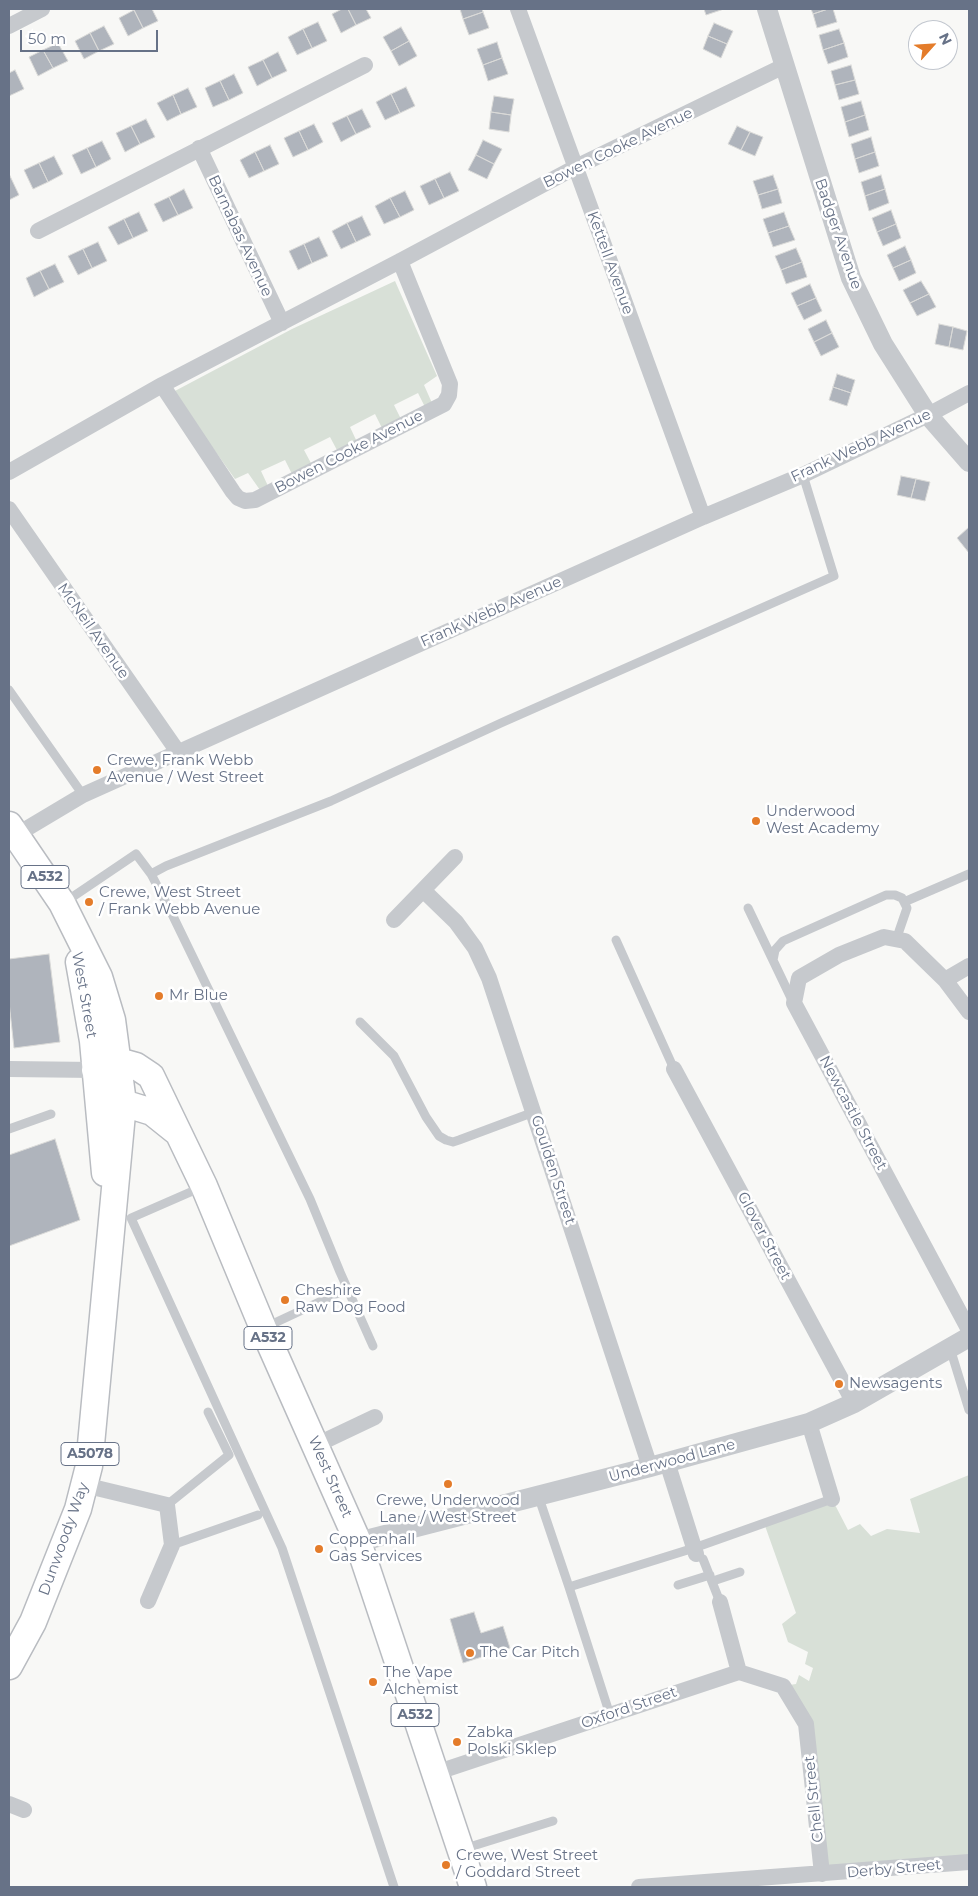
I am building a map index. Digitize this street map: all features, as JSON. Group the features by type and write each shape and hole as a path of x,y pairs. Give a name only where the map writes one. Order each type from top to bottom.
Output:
{"main road":[{"name":"West Street","path":"12,830 66,912 99,977 112,1020 98,1108"},
{"name":"West Street","path":"106,1065 123,1104 152,1112 179,1134"},
{"name":"West Street","path":"106,1065 136,1066 151,1076 204,1186 358,1542 473,1887"},
{"name":"Dunwoody Way","path":"12,1652 36,1613 78,1508 89,1466 123,1104"},
{"name":"Dunwoody Way","path":"98,1108 112,1226"}],"street":[{"path":"9,26 42,9"},
{"name":"Kettell Avenue","path":"518,9 703,517"},
{"name":"Badger Avenue","path":"767,9 851,278 883,344 928,415 969,462"},
{"path":"38,231 364,65"},
{"name":"Bowen Cooke Avenue","path":"9,472 162,384 400,262 576,167 784,66"},
{"name":"Barnabas Avenue","path":"199,148 282,323"},
{"name":"Bowen Cooke Avenue","path":"162,384 233,492 238,498 245,501 255,500 444,404 449,395 450,384 400,262"},
{"name":"Frank Webb Avenue","path":"12,830 178,752 803,474 969,394"},
{"name":"McNeil Avenue","path":"9,510 178,752"},
{"path":"394,920 455,857"},
{"name":"Goulden Street","path":"423,890 456,922 475,948 489,978 534,1112 659,1465 698,1554"},
{"path":"794,1003 799,978 839,954 890,938 905,941 944,980 969,1012"},
{"path":"944,980 969,966"},
{"name":"Newcastle Street","path":"794,1003 969,1330"},
{"path":"9,1069 106,1065"},
{"name":"Glover Street","path":"674,1069 854,1403"},
{"name":"Underwood Lane","path":"358,1542 659,1465 809,1423 854,1403 969,1337"},
{"path":"316,1444 375,1417"},
{"path":"809,1423 832,1500"},
{"path":"84,1485 167,1506 172,1545 148,1601"},
{"path":"720,1602 739,1672"},
{"name":"Oxford Street","path":"435,1773 739,1672"},
{"name":"Chell Street","path":"739,1672 783,1686 806,1724 812,1879"},
{"name":"Derby Street","path":"639,1887 812,1879 969,1862"}],"lane":[{"path":"151,874 166,866 330,801 501,723 834,576 803,474"},
{"path":"9,690 83,795"},
{"path":"66,912 136,854 151,874 310,1199 347,1290 373,1346"},
{"path":"904,902 969,874"},
{"path":"773,960 775,950 783,940 886,895 894,895 902,898 907,908 890,938"},
{"path":"748,908 794,1003"},
{"path":"616,940 674,1069"},
{"path":"360,1022 394,1056 426,1117 439,1136 446,1140 453,1142 534,1112"},
{"path":"9,1129 51,1114"},
{"path":"204,1186 131,1218 282,1548 394,1887"},
{"path":"264,1328 347,1290"},
{"path":"950,1348 969,1410"},
{"path":"167,1506 229,1455 208,1412"},
{"path":"538,1495 610,1715"},
{"path":"569,1587 698,1554 832,1500"},
{"path":"172,1545 258,1515"},
{"path":"698,1554 712,1578 720,1602"},
{"path":"678,1585 740,1572"},
{"path":"460,1850 553,1821"}],"shaded area":[{"path":"395,281 437,376 424,385 432,403 425,407 418,393 394,405 401,419 382,428 375,414 350,427 357,442 338,452 330,437 304,450 312,465 292,474 285,460 261,471 268,486 260,490 248,473 235,479 173,392 292,329"},
{"path":"969,1475 969,1862 822,1874 806,1724 783,1686 796,1684 799,1675 809,1681 813,1668 805,1664 808,1652 788,1642 782,1624 796,1613 764,1523 832,1499 848,1530 860,1524 871,1536 887,1529 920,1533 910,1499"}],"building":[{"path":"152,9 158,21 143,28 134,10"},
{"path":"342,9 348,9 356,25 341,33 332,14"},
{"path":"348,9 366,9 371,18 356,25"},
{"path":"460,9 482,9 483,12 463,19"},
{"path":"704,9 724,9 706,15"},
{"path":"811,9 828,9 813,14"},
{"path":"833,9 837,22 817,28 813,14"},
{"path":"134,10 143,28 128,36 119,18"},
{"path":"483,12 489,28 469,35 463,19"},
{"path":"318,22 327,41 312,48 303,29"},
{"path":"714,23 733,31 727,44 708,36"},
{"path":"104,26 114,44 99,51 90,33"},
{"path":"401,27 409,41 391,51 383,37"},
{"path":"303,29 312,48 297,55 288,37"},
{"path":"839,29 844,43 823,50 819,35"},
{"path":"90,33 99,51 84,59 75,41"},
{"path":"708,36 727,44 721,58 703,49"},
{"path":"409,41 417,56 399,66 391,51"},
{"path":"497,42 502,58 483,65 477,49"},
{"path":"58,43 68,61 53,68 43,50"},
{"path":"844,43 848,57 828,64 823,50"},
{"path":"43,50 53,68 38,76 29,57"},
{"path":"278,52 287,71 272,78 263,60"},
{"path":"502,58 508,74 488,81 483,65"},
{"path":"263,60 272,78 257,86 248,67"},
{"path":"851,65 855,80 835,85 831,71"},
{"path":"15,70 24,89 9,96 9,73"},
{"path":"234,74 243,93 229,100 220,81"},
{"path":"855,80 859,94 839,100 835,85"},
{"path":"220,81 229,100 213,107 205,88"},
{"path":"406,87 415,106 400,113 391,94"},
{"path":"188,88 197,107 181,114 173,95"},
{"path":"391,94 400,113 385,120 376,102"},
{"path":"173,95 181,114 167,121 157,103"},
{"path":"494,96 514,99 511,115 491,112"},
{"path":"861,101 865,115 845,122 841,107"},
{"path":"362,109 371,127 356,134 347,116"},
{"path":"491,112 511,115 509,132 489,129"},
{"path":"865,115 869,130 849,137 845,122"},
{"path":"347,116 356,134 341,142 332,123"},
{"path":"146,119 155,137 140,144 131,126"},
{"path":"314,124 323,142 308,150 299,131"},
{"path":"131,126 140,144 125,152 116,133"},
{"path":"737,126 750,132 741,150 728,144"},
{"path":"299,131 308,150 293,157 284,138"},
{"path":"750,132 763,137 755,156 741,150"},
{"path":"871,137 875,152 855,159 851,144"},
{"path":"483,140 502,149 494,164 476,155"},
{"path":"102,141 111,159 96,167 87,148"},
{"path":"270,145 279,164 264,171 255,152"},
{"path":"87,148 96,167 81,174 72,155"},
{"path":"255,152 264,171 249,178 240,160"},
{"path":"875,152 879,166 859,173 855,159"},
{"path":"476,155 494,164 487,179 468,170"},
{"path":"54,156 63,174 48,182 39,163"},
{"path":"39,163 48,182 33,189 24,170"},
{"path":"450,172 459,191 444,198 435,179"},
{"path":"773,175 778,189 758,195 753,181"},
{"path":"881,175 885,189 865,196 861,182"},
{"path":"9,177 19,195 9,200"},
{"path":"435,179 444,198 429,205 420,186"},
{"path":"184,189 193,208 178,215 169,197"},
{"path":"778,189 782,203 762,209 758,195"},
{"path":"885,189 889,203 869,211 865,196"},
{"path":"405,191 414,210 400,217 390,198"},
{"path":"169,197 178,215 163,222 154,204"},
{"path":"390,198 400,217 384,224 375,206"},
{"path":"891,210 896,224 877,232 872,218"},
{"path":"139,212 148,231 133,238 124,219"},
{"path":"784,212 789,226 768,233 763,219"},
{"path":"362,216 371,235 356,242 347,223"},
{"path":"124,219 133,238 118,245 108,227"},
{"path":"347,223 356,242 341,249 332,231"},
{"path":"896,224 901,238 883,246 877,232"},
{"path":"789,226 795,240 773,247 768,233"},
{"path":"319,237 328,256 312,263 304,244"},
{"path":"98,242 107,261 92,268 83,249"},
{"path":"304,244 312,263 298,270 289,251"},
{"path":"905,246 911,260 893,268 887,255"},
{"path":"796,248 802,262 781,270 775,256"},
{"path":"83,249 92,268 78,275 68,256"},
{"path":"911,260 916,273 899,281 893,268"},
{"path":"802,262 807,277 786,284 781,270"},
{"path":"55,264 64,282 49,289 40,271"},
{"path":"40,271 49,289 34,297 26,278"},
{"path":"921,281 929,294 910,303 903,290"},
{"path":"810,284 816,298 797,306 791,293"},
{"path":"929,294 936,307 917,316 910,303"},
{"path":"816,298 822,311 804,320 797,306"},
{"path":"826,320 832,333 814,342 808,329"},
{"path":"939,324 953,327 949,347 935,344"},
{"path":"953,327 967,331 963,350 949,347"},
{"path":"832,333 839,347 821,356 814,342"},
{"path":"837,374 855,380 851,393 833,387"},
{"path":"833,387 851,393 847,406 829,400"},
{"path":"901,476 916,479 911,498 897,495"},
{"path":"916,479 930,482 925,501 911,498"},
{"path":"969,527 969,553 957,538"},
{"path":"49,954 60,1042 14,1048 9,1002 9,959"},
{"path":"55,1139 80,1220 9,1246 9,1155"},
{"path":"474,1612 481,1633 503,1626 510,1648 463,1663 450,1619"}],"place":[{"name":"Crewe, Frank Webb Avenue / West Street","path":"97,770"},
{"name":"Underwood West Academy","path":"756,821"},
{"name":"Crewe, West Street / Frank Webb Avenue","path":"89,902"},
{"name":"Mr Blue","path":"159,996"},
{"name":"Cheshire Raw Dog Food","path":"285,1300"},
{"name":"Newsagents","path":"839,1384"},
{"name":"Crewe, Underwood Lane / West Street","path":"448,1484"},
{"name":"Coppenhall Gas Services","path":"319,1549"},
{"name":"The Car Pitch","path":"470,1653"},
{"name":"The Vape Alchemist","path":"373,1682"},
{"name":"Zabka Polski Sklep","path":"457,1742"},
{"name":"Crewe, West Street / Goddard Street","path":"446,1865"}]}
